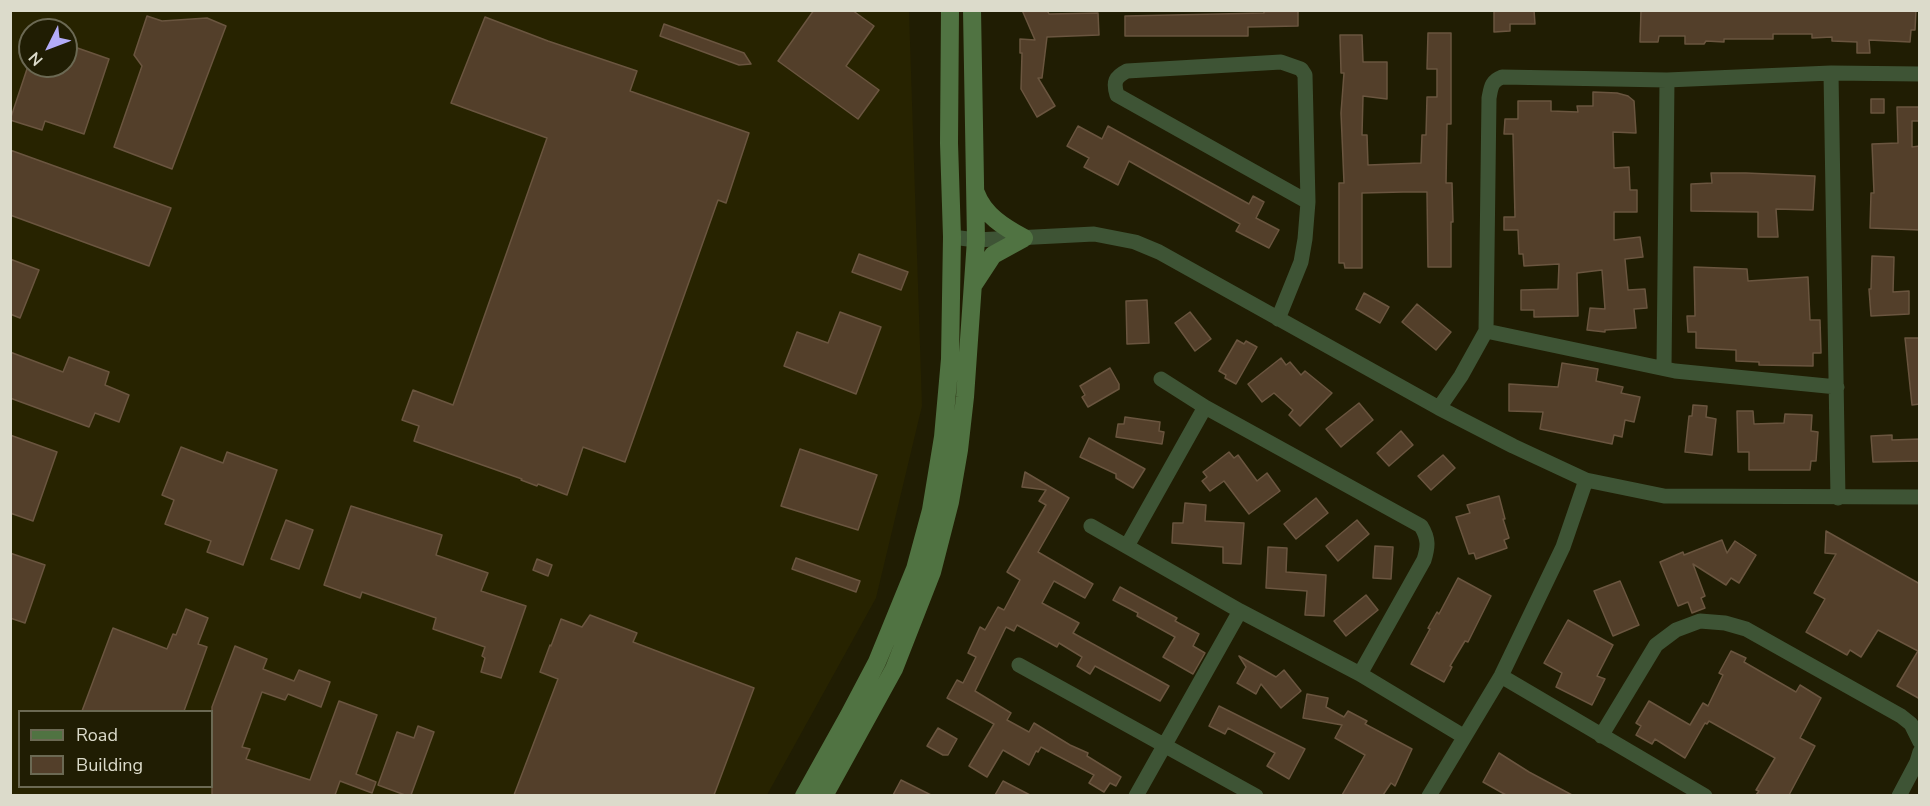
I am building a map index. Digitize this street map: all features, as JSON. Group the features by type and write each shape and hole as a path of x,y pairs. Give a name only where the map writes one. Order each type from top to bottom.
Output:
{"main road":[{"path":"804,795 877,662 915,569 931,510 943,437 950,359 952,237 949,143 950,10"},
{"path":"824,795 894,669 932,572 950,502 964,408 976,240 972,10"},
{"path":"971,290 993,255 1024,238 988,213 975,190"},
{"path":"877,662 894,669"}],"street":[{"path":"1278,319 1301,262 1308,202 1305,75 1301,69 1281,62 1127,71 1117,76 1114,85 1117,95 1308,202"},
{"path":"1439,408 1461,376 1486,331 1489,98 1491,86 1496,79 1502,77 1667,80 1832,73 1920,74"},
{"path":"1832,73 1838,498"},
{"path":"1664,369 1667,80"},
{"path":"952,237 976,240 1094,234 1135,242 1159,252 1439,408 1586,480 1664,496 1920,497"},
{"path":"1486,331 1664,369 1837,387"},
{"path":"1161,379 1205,407 1421,526 1427,535 1429,546 1425,561 1360,674"},
{"path":"1127,546 1205,407"},
{"path":"1429,795 1501,676 1563,548 1586,480"},
{"path":"1091,526 1240,611 1360,674 1463,736"},
{"path":"1136,795 1240,611"},
{"path":"1601,736 1656,645 1676,630 1700,621 1725,623 1746,629 1900,716 1911,724 1920,742"},
{"path":"1020,665 1256,795"},
{"path":"1501,676 1705,795"},
{"path":"1899,795 1920,752"}],"shaded area":[{"path":"10,11 909,11 922,406 876,598 767,795 11,795"}],"building":[{"path":"814,10 852,10 874,26 846,66 879,90 858,119 778,61"},
{"path":"1022,10 1047,10 1049,14 1098,13 1099,35 1047,37 1042,78 1038,78 1055,106 1037,117 1021,89 1020,39 1035,40"},
{"path":"1264,10 1298,10 1298,26 1248,27 1248,36 1125,36 1125,16 1264,13"},
{"path":"1494,10 1534,10 1535,24 1510,24 1510,31 1494,32"},
{"path":"1641,10 1916,10 1915,30 1911,30 1910,42 1869,40 1870,53 1857,53 1857,42 1832,41 1832,37 1812,38 1812,34 1773,34 1773,39 1724,39 1724,42 1706,41 1704,44 1685,44 1685,36 1659,36 1658,42 1640,42"},
{"path":"147,16 162,21 207,18 226,26 172,169 114,147 142,66 134,55"},
{"path":"485,17 637,71 630,91 749,133 726,203 718,200 625,462 583,447 567,495 414,441 419,426 402,420 413,390 453,405 547,138 451,103"},
{"path":"664,24 744,53 751,64 739,65 660,36"},
{"path":"1428,33 1451,33 1451,124 1447,124 1446,183 1452,183 1451,267 1428,267 1427,192 1403,192 1362,193 1362,268 1345,268 1344,263 1339,263 1339,183 1344,183 1341,113 1344,73 1341,73 1340,35 1362,35 1363,62 1387,62 1387,99 1363,96 1362,135 1367,135 1368,165 1421,163 1422,135 1426,135 1427,97 1437,97 1437,69 1427,69"},
{"path":"78,48 109,59 84,134 45,121 42,130 10,120 24,78 78,78"},
{"path":"1593,92 1617,93 1628,96 1634,101 1636,133 1613,132 1614,168 1629,167 1630,190 1637,190 1637,212 1614,212 1614,240 1640,237 1643,257 1625,259 1628,290 1645,289 1647,308 1634,309 1636,328 1605,330 1605,332 1587,330 1590,308 1605,309 1602,270 1577,273 1578,316 1534,317 1534,310 1521,310 1521,290 1558,289 1559,264 1524,266 1523,254 1519,254 1518,230 1504,230 1504,217 1515,217 1513,134 1504,134 1505,119 1518,119 1518,101 1551,101 1551,111 1578,112 1577,106 1593,106"},
{"path":"1871,99 1884,99 1884,113 1871,113"},
{"path":"1897,107 1920,107 1920,121 1912,121 1912,147 1920,146 1920,230 1870,228 1871,193 1874,193 1872,144 1898,143"},
{"path":"1078,126 1102,139 1108,126 1249,204 1253,196 1264,202 1256,218 1279,230 1269,248 1236,231 1240,224 1129,161 1118,185 1084,167 1089,158 1067,146"},
{"path":"10,150 171,208 149,266 10,215"},
{"path":"1711,173 1815,176 1813,210 1776,209 1778,237 1758,237 1758,212 1691,211 1691,184 1712,183"},
{"path":"859,254 908,272 901,290 852,272"},
{"path":"1872,256 1894,257 1893,292 1909,291 1909,314 1871,316 1869,289 1871,289"},
{"path":"10,259 39,270 20,318 10,314"},
{"path":"1694,267 1747,269 1748,281 1808,277 1810,320 1820,320 1821,353 1813,353 1813,366 1759,365 1759,362 1736,361 1736,350 1696,348 1696,332 1688,332 1687,316 1695,316"},
{"path":"1364,293 1389,307 1380,323 1356,309"},
{"path":"1147,300 1149,343 1127,344 1126,301"},
{"path":"1417,304 1451,332 1436,350 1402,322"},
{"path":"840,312 881,327 856,394 784,366 797,332 828,343"},
{"path":"1190,312 1211,339 1195,351 1175,323"},
{"path":"1905,338 1920,338 1920,404 1912,405"},
{"path":"1237,340 1244,344 1246,341 1257,347 1236,384 1225,378 1226,375 1219,371"},
{"path":"10,352 63,372 69,357 109,372 105,385 129,395 119,422 95,413 89,427 10,398"},
{"path":"1281,358 1286,365 1290,362 1301,375 1305,371 1332,393 1300,426 1289,415 1293,410 1274,393 1262,402 1248,384"},
{"path":"1562,363 1598,369 1596,381 1623,387 1621,393 1640,397 1634,422 1625,420 1622,437 1614,435 1612,444 1540,429 1543,412 1509,411 1509,384 1558,387"},
{"path":"1110,368 1119,384 1119,389 1088,407 1082,397 1085,395 1080,386"},
{"path":"1359,403 1373,420 1341,447 1326,429"},
{"path":"1693,405 1707,406 1706,417 1716,419 1712,455 1685,452 1689,416 1692,416"},
{"path":"1737,411 1753,411 1754,424 1784,423 1785,414 1812,415 1811,431 1818,432 1816,461 1811,461 1810,470 1749,470 1749,452 1738,452"},
{"path":"1125,417 1160,422 1159,431 1164,432 1162,444 1116,437 1118,424 1124,424"},
{"path":"1401,431 1413,445 1389,466 1377,453"},
{"path":"10,435 57,452 33,521 10,513"},
{"path":"1892,435 1892,440 1920,439 1920,461 1873,462 1871,436"},
{"path":"1089,438 1145,469 1133,488 1116,478 1116,474 1080,457"},
{"path":"181,447 223,463 227,452 277,470 243,565 207,552 211,541 165,524 174,500 162,495"},
{"path":"800,449 877,475 858,530 781,506"},
{"path":"1229,452 1234,458 1238,455 1257,481 1267,473 1280,491 1249,514 1224,481 1210,491 1202,481 1207,477 1203,472"},
{"path":"1443,455 1455,468 1431,490 1418,476"},
{"path":"1025,472 1069,498 1038,552 1093,584 1085,598 1054,581 1042,603 1079,623 1073,633 1169,686 1160,701 1095,666 1090,674 1077,666 1082,657 1059,643 1057,647 1017,625 1014,631 1006,627 975,691 1011,713 1007,720 1029,732 1034,723 1088,753 1087,756 1121,777 1116,786 1110,783 1104,792 1089,783 1094,775 1041,747 1038,752 1036,751 1029,765 1003,750 987,777 969,766 994,724 947,698 957,680 963,683 976,657 968,653 980,627 985,630 998,607 1004,610 1020,580 1007,572 1046,505 1039,501 1046,490 1022,487"},
{"path":"1499,496 1509,538 1504,540 1507,548 1476,559 1474,553 1469,554 1456,517 1470,513 1467,505"},
{"path":"1316,498 1328,513 1296,539 1284,524"},
{"path":"1185,503 1206,505 1205,521 1244,523 1241,564 1223,563 1223,547 1172,543 1173,523 1183,523"},
{"path":"351,506 442,535 436,555 488,573 481,591 526,606 501,678 481,672 485,647 433,629 436,618 362,592 360,598 324,585"},
{"path":"286,520 313,530 299,569 271,559"},
{"path":"1357,520 1369,534 1338,561 1326,546"},
{"path":"1826,531 1920,584 1920,699 1897,686 1918,651 1878,630 1861,657 1850,650 1847,655 1806,632 1825,599 1814,593 1836,554 1825,553"},
{"path":"1722,540 1727,553 1735,541 1756,555 1739,583 1731,578 1726,585 1693,564 1705,596 1701,598 1705,608 1692,613 1688,602 1678,606 1660,562"},
{"path":"1375,546 1393,547 1391,579 1373,578"},
{"path":"1268,547 1287,548 1286,572 1326,575 1324,616 1305,615 1307,591 1266,588"},
{"path":"10,553 45,565 25,623 10,618"},
{"path":"796,558 860,581 856,592 792,569"},
{"path":"537,559 552,565 548,576 533,570"},
{"path":"1458,578 1491,596 1468,642 1465,641 1450,666 1452,667 1444,682 1411,664 1430,629 1428,628 1437,612 1439,614"},
{"path":"1620,581 1639,625 1613,636 1594,591"},
{"path":"1120,587 1177,618 1175,621 1199,634 1193,646 1205,653 1193,674 1163,657 1175,637 1113,600"},
{"path":"1366,595 1378,610 1346,636 1334,621"},
{"path":"186,609 208,618 198,644 207,647 184,710 82,710 113,628 167,649 173,634 176,635"},
{"path":"590,615 637,633 633,642 754,688 714,795 514,795 558,679 540,672 550,645 561,619 582,627"},
{"path":"1568,620 1613,645 1597,676 1605,679 1592,705 1556,687 1562,673 1544,663"},
{"path":"235,646 267,659 263,669 294,681 299,670 330,682 321,707 288,694 285,700 262,692 242,747 250,749 246,759 310,780 339,701 377,715 356,774 376,782 372,793 340,781 335,795 212,795 212,707"},
{"path":"1731,651 1746,658 1744,662 1796,692 1800,685 1821,698 1800,738 1815,746 1789,795 1756,795 1759,791 1756,790 1775,758 1709,721 1705,723 1685,758 1655,739 1652,744 1636,735 1641,726 1636,723 1649,701 1690,725 1703,703 1708,706 1723,675 1719,673"},
{"path":"1239,656 1276,677 1284,670 1301,691 1281,708 1261,684 1256,694 1237,683 1246,667"},
{"path":"1307,694 1328,698 1326,707 1344,717 1348,711 1367,721 1365,724 1412,749 1395,786 1391,783 1383,795 1342,795 1365,755 1335,738 1342,725 1303,718"},
{"path":"1219,706 1305,749 1289,779 1267,766 1275,753 1228,728 1225,734 1209,726"},
{"path":"418,726 434,732 411,795 378,785 397,732 414,738"},
{"path":"938,728 957,739 948,755 943,755 927,746"},
{"path":"1499,753 1572,795 1506,795 1483,782"},
{"path":"901,780 931,795 893,795"},
{"path":"1003,781 1030,795 995,795"}]}
